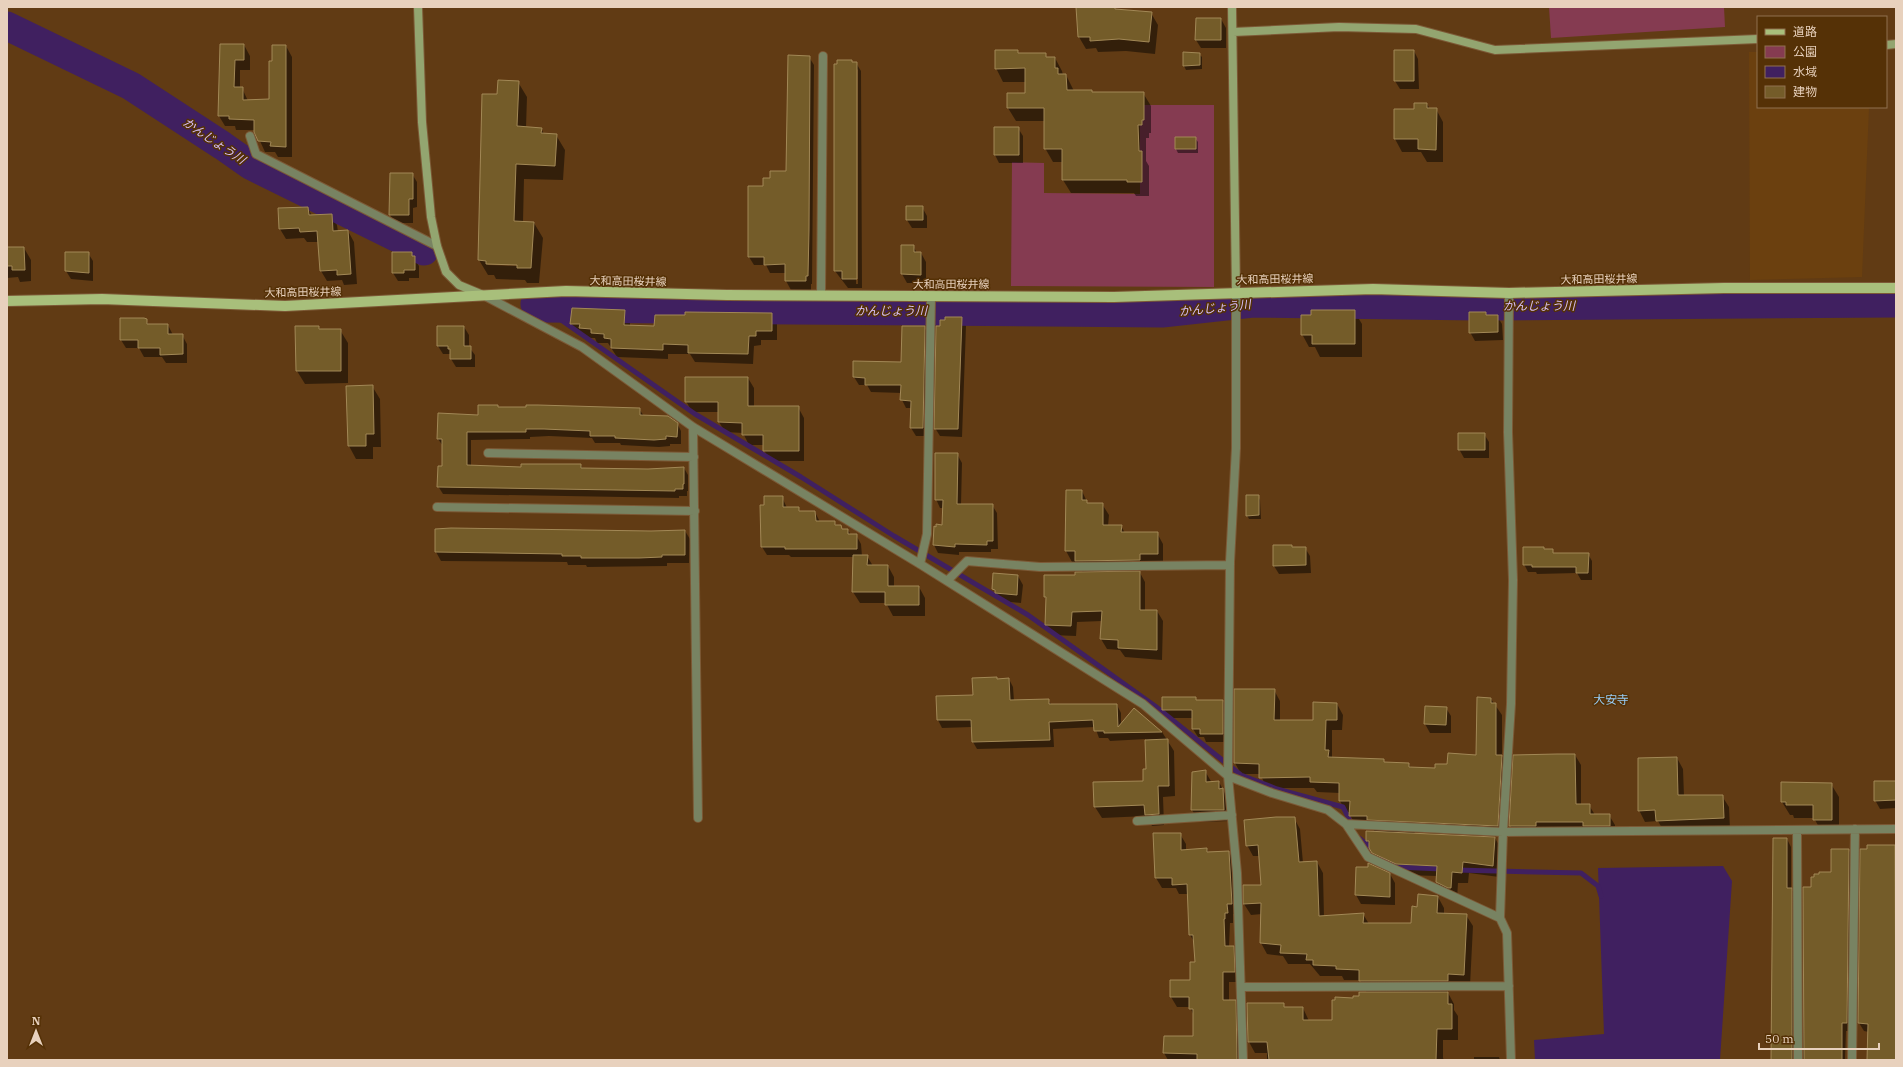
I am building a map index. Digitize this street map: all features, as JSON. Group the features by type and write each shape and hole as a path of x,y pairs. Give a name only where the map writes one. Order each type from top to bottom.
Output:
{"main road":[{"name":"大和高田桜井線","path":"7,301 102,299 285,306 487,297 566,291 821,295 931,301 1236,296 1374,289 1510,301 1724,288 1896,288"}],"street":[{"path":"418,7 422,122 431,216 437,246 446,272 459,285 487,297 582,348 694,427 920,564 1143,704 1228,776 1272,793 1328,810 1346,824 1368,858 1500,918"},
{"path":"1232,7 1236,296 1236,448 1230,565 1228,776 1237,873 1244,1060"},
{"path":"1233,32 1339,27 1416,29 1495,50 1757,39"},
{"path":"821,295 823,56"},
{"path":"250,136 256,154 437,246"},
{"path":"920,564 927,534 931,301"},
{"path":"1510,301 1508,432 1513,580 1511,704 1503,832 1500,918 1507,933 1512,1060"},
{"path":"694,427 698,818"},
{"path":"488,453 694,457"},
{"path":"436,507 695,511"},
{"path":"947,581 967,561 1040,567 1230,565"},
{"path":"1137,821 1232,815"},
{"path":"1346,824 1503,832 1896,829"},
{"path":"1852,1060 1855,829"},
{"path":"1797,830 1798,1060"},
{"path":"1242,987 1509,986"}],"shaded area":[{"path":"1749,52 1757,52 1757,108 1869,108 1862,277 1750,280"}],"green space":[{"path":"1549,7 1724,7 1725,27 1551,38"},
{"path":"1140,105 1214,105 1214,287 1011,286 1012,162 1044,163 1044,193 1140,194"}],"water":[{"path":"1723,866 1732,881 1720,1060 1535,1060 1534,1040 1604,1034 1598,868"}],"building":[{"path":"1076,7 1115,7 1115,9 1152,12 1149,42 1119,39 1090,41 1090,37 1078,37"},
{"path":"1196,18 1221,18 1221,40 1195,40"},
{"path":"220,44 244,44 244,60 235,60 234,87 243,87 243,100 269,99 269,61 272,61 272,45 286,45 286,147 270,146 271,142 258,141 254,132 254,120 229,119 229,116 218,116"},
{"path":"995,50 1018,50 1018,53 1046,53 1046,57 1055,57 1055,68 1058,68 1058,74 1066,74 1067,90 1092,90 1092,92 1144,92 1144,120 1142,120 1142,125 1138,125 1139,151 1142,151 1142,182 1127,182 1127,180 1062,180 1062,149 1044,149 1044,108 1007,108 1007,93 1025,93 1025,68 995,69"},
{"path":"1394,50 1414,50 1414,81 1394,81"},
{"path":"1183,52 1200,53 1200,65 1183,66"},
{"path":"788,55 810,56 809,230 808,276 806,276 806,281 785,281 785,264 764,265 764,257 748,257 748,186 763,186 763,178 770,178 770,171 786,171"},
{"path":"837,60 852,60 852,62 857,62 857,279 842,279 842,271 834,271 834,64 837,64"},
{"path":"498,80 519,81 517,126 542,128 541,133 557,134 555,166 516,164 514,221 534,222 531,268 517,268 517,265 486,264 486,261 478,260 482,94 497,94"},
{"path":"1414,103 1427,103 1427,108 1437,108 1436,150 1418,149 1418,139 1394,139 1394,109 1414,109"},
{"path":"994,127 1019,127 1019,155 994,155"},
{"path":"1175,137 1196,137 1196,149 1175,149"},
{"path":"390,173 413,173 413,199 409,199 409,215 389,215"},
{"path":"906,206 923,206 923,220 906,220"},
{"path":"308,207 309,215 332,214 333,231 348,230 351,274 337,275 337,270 320,271 317,231 300,232 299,228 279,229 278,208"},
{"path":"901,245 914,245 914,252 921,252 921,275 901,274"},
{"path":"7,247 24,247 25,270 12,270 12,266 7,266"},
{"path":"65,252 89,252 89,273 65,271"},
{"path":"392,252 412,252 412,256 415,256 415,270 404,270 404,273 392,273"},
{"path":"572,308 625,310 624,325 654,326 655,315 685,315 685,312 772,313 772,331 756,331 756,336 749,336 748,354 688,353 688,345 663,344 663,350 611,348 611,339 604,338 604,334 591,333 591,329 579,328 580,324 570,324"},
{"path":"1311,310 1355,310 1355,344 1312,344 1312,335 1301,335 1301,315 1311,315"},
{"path":"1469,312 1486,312 1486,315 1498,315 1498,332 1469,333"},
{"path":"945,317 962,317 958,429 934,429 936,326 940,326 940,320 945,320"},
{"path":"120,318 144,318 147,319 147,324 168,324 168,334 183,334 183,354 160,355 160,348 138,348 138,340 120,340"},
{"path":"295,326 319,326 319,329 341,329 341,371 296,371"},
{"path":"437,326 464,326 464,346 471,346 471,359 450,359 450,349 448,349 448,346 437,346"},
{"path":"902,326 925,326 923,428 910,428 911,401 900,400 901,385 865,385 865,378 853,377 853,361 901,362"},
{"path":"685,377 748,377 748,406 799,406 799,451 763,451 763,435 742,435 742,423 718,422 718,402 685,402"},
{"path":"373,385 374,434 366,434 366,446 348,446 346,386"},
{"path":"478,405 498,405 498,407 526,407 526,405 538,405 640,408 640,415 668,416 678,423 677,437 666,436 666,439 654,440 615,438 615,436 590,436 590,431 544,429 526,429 526,432 467,432 467,465 521,467 521,464 581,464 581,468 648,469 684,467 683,489 675,489 675,491 437,487 438,466 442,466 442,439 437,439 438,413 478,415"},
{"path":"1458,433 1485,433 1485,450 1458,450"},
{"path":"935,453 958,453 957,504 993,504 993,541 987,541 987,545 955,544 955,547 933,545 934,526 936,527 936,524 942,525 943,500 935,500"},
{"path":"1066,490 1082,490 1082,500 1087,500 1087,503 1103,503 1103,525 1122,525 1121,532 1158,532 1158,554 1140,554 1140,560 1075,561 1075,551 1065,551"},
{"path":"1246,495 1259,495 1259,515 1246,516"},
{"path":"764,496 783,496 783,507 799,507 799,511 815,511 816,521 835,521 835,525 841,525 842,529 848,529 848,534 857,534 857,549 785,549 785,547 761,547 760,505 764,505"},
{"path":"435,529 651,531 685,530 685,555 662,555 662,557 639,558 581,558 581,556 562,556 562,554 435,552"},
{"path":"1273,545 1306,547 1306,565 1273,566"},
{"path":"1523,547 1544,547 1544,549 1553,549 1553,553 1589,553 1588,573 1576,573 1576,567 1532,567 1532,565 1523,565"},
{"path":"853,555 868,555 867,565 888,565 888,586 919,586 919,605 885,605 885,592 852,592"},
{"path":"1140,571 1140,610 1157,610 1157,650 1118,648 1118,640 1100,639 1102,611 1072,612 1071,626 1045,625 1046,597 1044,597 1044,575 1075,575 1075,572"},
{"path":"993,573 1018,575 1017,595 995,593 995,590 992,589"},
{"path":"997,677 997,679 1009,678 1010,700 1049,699 1049,704 1117,704 1118,727 1134,708 1162,732 1104,733 1104,731 1094,731 1093,720 1049,722 1050,740 972,742 971,720 937,720 936,696 973,695 972,678"},
{"path":"1234,689 1275,689 1274,720 1313,720 1313,702 1337,703 1337,720 1326,720 1325,750 1329,750 1328,757 1384,759 1384,762 1409,763 1409,767 1435,768 1435,764 1447,764 1448,753 1476,755 1477,697 1491,698 1491,703 1496,703 1496,755 1502,755 1498,826 1367,820 1367,816 1349,816 1350,801 1339,801 1339,783 1310,782 1310,777 1259,778 1259,764 1234,763"},
{"path":"1162,697 1196,697 1196,700 1223,700 1223,734 1200,734 1200,729 1192,729 1192,710 1162,710"},
{"path":"1425,706 1447,707 1446,725 1424,724"},
{"path":"1168,739 1169,786 1158,786 1159,814 1145,815 1144,805 1094,807 1093,782 1143,781 1143,769 1146,769 1145,740"},
{"path":"1575,754 1576,804 1590,804 1590,814 1610,814 1610,826 1583,826 1583,822 1536,822 1536,826 1509,826 1513,755"},
{"path":"1677,757 1678,795 1723,795 1724,818 1656,821 1655,810 1638,811 1638,758"},
{"path":"1206,770 1206,782 1219,781 1219,789 1223,788 1224,810 1191,810 1192,772"},
{"path":"1874,781 1896,781 1896,800 1874,801"},
{"path":"1781,782 1832,783 1832,820 1813,820 1813,805 1786,805 1786,802 1781,802"},
{"path":"1295,817 1299,862 1317,861 1319,916 1364,913 1363,923 1411,923 1412,906 1417,907 1418,894 1438,896 1437,913 1467,914 1464,975 1448,974 1448,981 1359,981 1359,970 1336,969 1336,966 1313,965 1313,960 1306,960 1307,954 1280,953 1281,945 1260,943 1261,903 1243,904 1243,885 1261,885 1258,845 1246,846 1244,820"},
{"path":"1366,831 1495,837 1493,866 1463,862 1462,873 1452,872 1451,888 1448,888 1436,882 1437,866 1396,864 1372,853 1369,848 1369,841 1366,841"},
{"path":"1153,833 1181,833 1181,850 1207,848 1207,852 1229,851 1232,904 1227,904 1228,913 1225,913 1224,919 1225,946 1234,946 1235,972 1223,972 1223,1000 1236,1000 1237,1060 1197,1060 1197,1054 1163,1053 1164,1036 1193,1036 1193,1009 1189,1009 1189,997 1170,997 1170,980 1190,980 1190,962 1195,962 1193,935 1189,935 1187,884 1172,885 1172,878 1155,878"},
{"path":"1773,838 1787,838 1787,888 1792,888 1792,1060 1771,1060"},
{"path":"1867,845 1895,845 1896,1060 1867,1060 1868,1024 1858,1023 1860,849 1867,849"},
{"path":"1831,849 1849,849 1847,1023 1842,1023 1842,1060 1804,1060 1803,887 1811,887 1811,877 1814,877 1814,874 1819,874 1819,872 1831,872"},
{"path":"1368,863 1390,873 1390,897 1355,895 1356,867 1368,867"},
{"path":"1359,992 1448,992 1448,1004 1452,1004 1452,1029 1437,1029 1436,1060 1269,1060 1267,1042 1248,1042 1247,1003 1284,1003 1284,1007 1303,1007 1303,1020 1332,1020 1332,1000 1335,1000 1335,997 1353,998 1353,996 1359,996"}],"waterway":[{"name":"かんじょう川","path":"7,26 131,86 250,165 424,251"},
{"name":"かんじょう川","path":"535,304 544,308 1162,313 1253,303 1479,306 1896,303"},
{"path":"544,308 695,414 801,477 894,536 1028,615 1155,706 1241,775 1277,789 1343,807 1352,825"},
{"path":"1359,838 1374,850"},
{"path":"1382,856 1396,867 1442,869"},
{"path":"1456,870 1581,873 1598,886 1601,896"}],"district":[{"name":"大安寺","path":"1611,700"}]}
